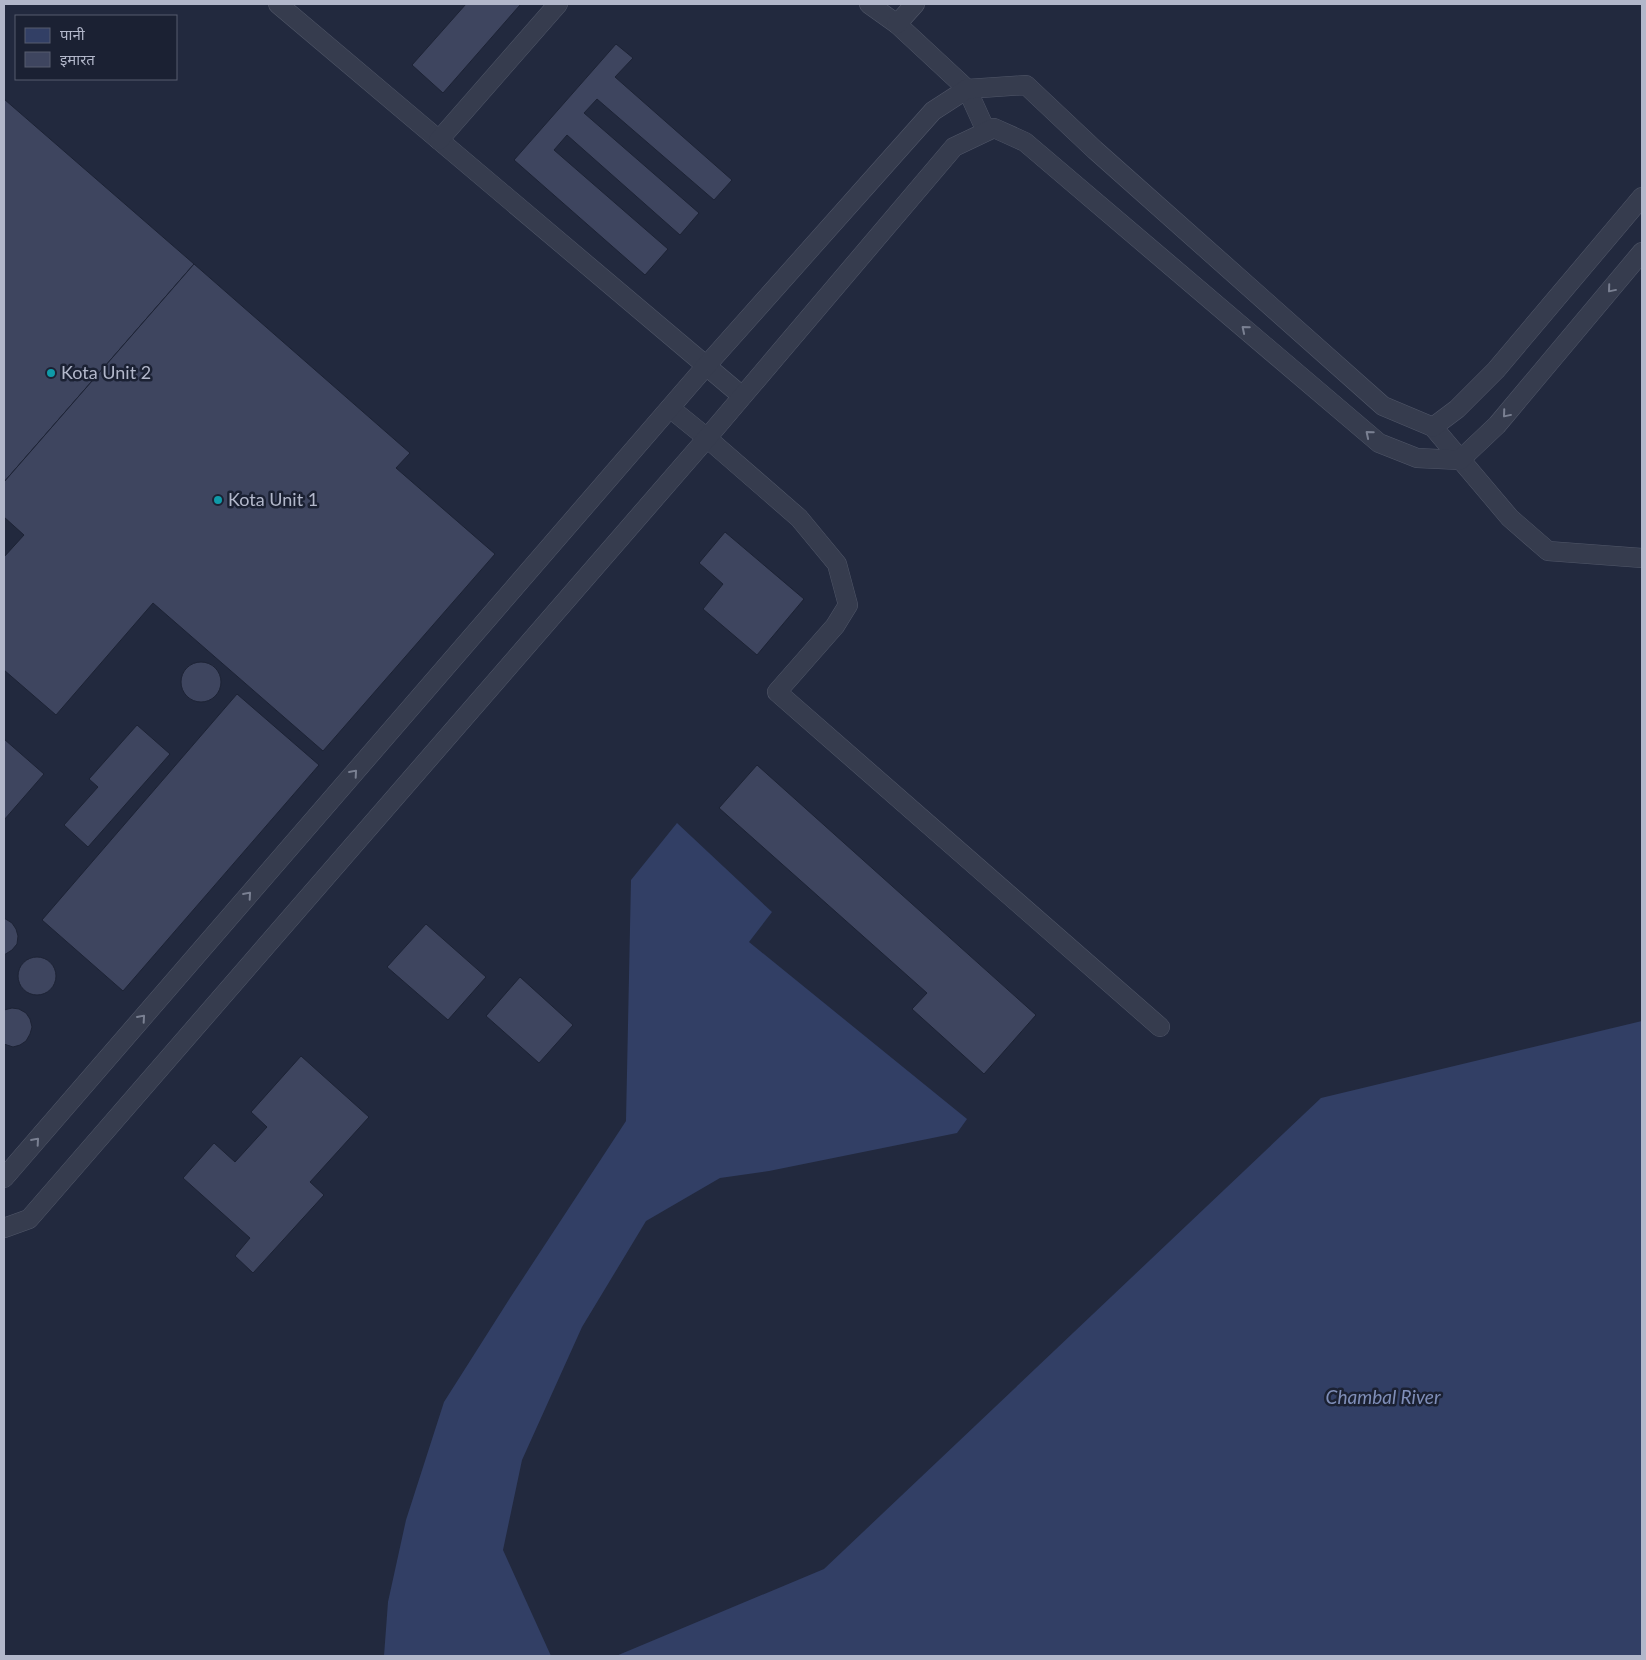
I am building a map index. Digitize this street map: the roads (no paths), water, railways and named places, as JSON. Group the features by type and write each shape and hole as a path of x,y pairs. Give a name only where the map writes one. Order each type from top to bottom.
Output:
{"lane":[{"path":"278,4 742,396"},
{"path":"439,140 558,4"},
{"path":"869,4 897,24 967,89 986,131"},
{"path":"897,24 915,4"},
{"path":"4,1178 706,366 933,111 967,89 1026,85 1095,150 1383,406 1433,427 1510,518 1548,551 1642,558"},
{"path":"4,1228 29,1219 707,438 954,147 994,128 1025,142 1379,443 1417,458 1460,460 1497,425 1642,252"},
{"path":"1433,427 1458,409 1496,370 1642,197"},
{"path":"670,408 799,518 837,564 848,605 835,626 777,692 1160,1027"}],"water":[{"path":"677,823 772,912 749,942 967,1119 957,1133 769,1171 720,1178 646,1221 582,1327 522,1460 503,1550 551,1656 384,1656 388,1602 406,1520 444,1402 626,1121 631,880"},
{"name":"Chambal River","path":"1642,1021 1642,1656 616,1656 824,1569 1321,1098"}],"place":[{"name":"Kota Unit 2","path":"51,373"},
{"name":"Kota Unit 1","path":"218,500"}]}
